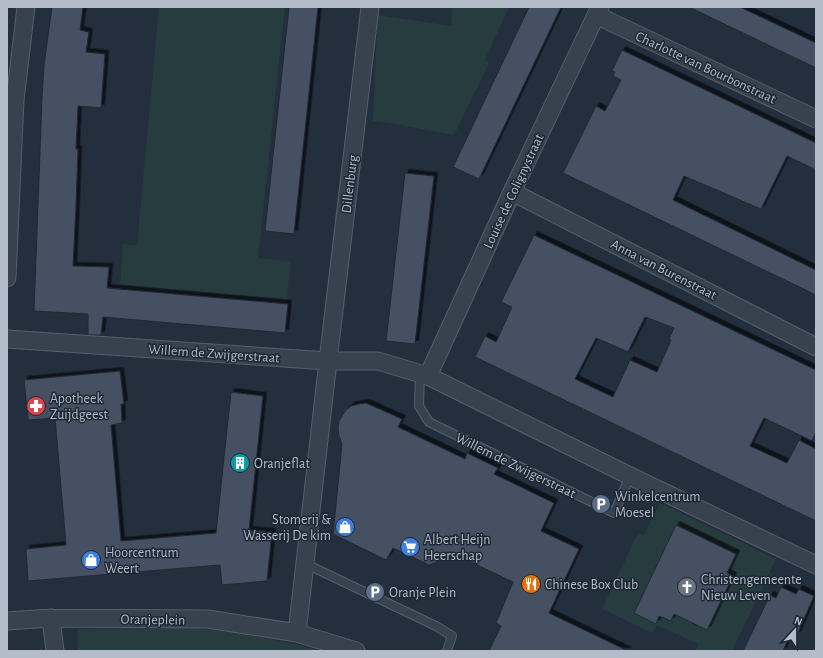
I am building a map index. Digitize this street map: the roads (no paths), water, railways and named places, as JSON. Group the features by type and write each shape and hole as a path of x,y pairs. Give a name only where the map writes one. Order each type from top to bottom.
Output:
{"street":[{"path":"7,278 11,99 26,7"},
{"name":"Dillenburg","path":"328,361 370,7"},
{"name":"Charlotte van Bourbonstraat","path":"598,11 816,119"},
{"name":"Louise de Colignystraat","path":"424,375 598,11"},
{"name":"Anna van Burenstraat","path":"512,192 816,347"},
{"name":"Willem de Zwijgerstraat","path":"7,339 328,361 378,361 424,375 630,476 816,564"},
{"path":"298,633 328,361"},
{"path":"51,618 55,651"},
{"name":"Oranjeplein","path":"7,621 51,618 208,619 298,633 356,651"}],"lane":[{"name":"Willem de Zwijgerstraat","path":"424,375 419,406 429,422 614,513 630,476"},
{"path":"306,564 436,626 452,636 447,651"}],"place":[{"name":"Apotheek Zuijdgeest","path":"36,406"},
{"name":"Oranjeflat","path":"240,463"},
{"name":"Winkelcentrum Moesel","path":"601,504"},
{"name":"Stomerij & Wasserij De kim","path":"345,527"},
{"name":"Albert Heijn Heerschap","path":"410,547"},
{"name":"Hoorcentrum Weert","path":"91,560"},
{"name":"Chinese Box Club","path":"531,584"},
{"name":"Christengemeente Nieuw Leven","path":"687,587"},
{"name":"Oranje Plein","path":"375,592"}]}
